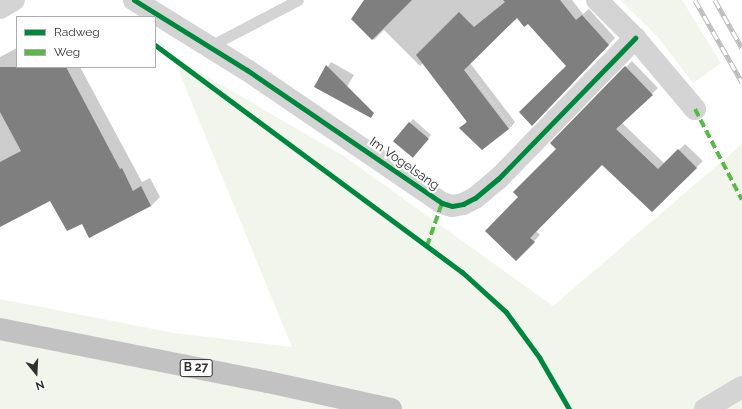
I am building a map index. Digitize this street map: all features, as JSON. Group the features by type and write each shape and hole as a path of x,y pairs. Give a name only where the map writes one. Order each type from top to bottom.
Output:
{"highway":[{"name":"B 27","path":"0,329 268,382 391,409"}],"street":[{"path":"0,8 14,0"},
{"name":"Im Vogelsang","path":"134,0 210,46 442,203 452,206 463,204 475,198 498,179 635,38"},
{"path":"597,0 635,38 695,109"},
{"path":"705,409 742,387"}],"lane":[{"path":"210,46 298,0"}],"path":[{"path":"161,49 462,272 506,312 539,357 569,409"},
{"path":"474,77 528,148"}],"shaded area":[{"path":"620,0 682,0 721,63 693,83 657,36"},
{"path":"173,57 344,156 553,306 742,144 742,409 0,409 0,299 174,333 292,347"}],"building":[{"path":"364,0 412,0 372,40 351,19"},
{"path":"503,0 560,0 576,20 582,15 609,45 532,126 519,112 566,66 528,24 524,27 517,18 464,70 509,129 482,150 459,128 467,122 416,55 459,12 474,27 505,2"},
{"path":"326,65 374,113 371,118 314,87"},
{"path":"625,66 653,95 616,129 658,169 678,149 697,168 652,212 602,165 530,238 535,242 516,261 485,231 518,197 513,192 556,149 550,143"},
{"path":"0,67 67,68 120,169 122,168 133,191 141,186 151,206 89,238 82,224 67,231 50,201 0,227 0,162 21,151 0,112"},
{"path":"409,122 429,139 413,158 393,141"}],"railway":[{"path":"695,0 742,82"},
{"path":"715,0 742,48"}],"marked path":[{"path":"695,109 742,200"},
{"path":"427,246 442,203"}],"cycle path":[{"path":"134,0 247,70 442,203 452,206 463,204 475,198 498,179 635,38"},
{"path":"156,46 462,272 506,312 539,357 569,409"}]}
